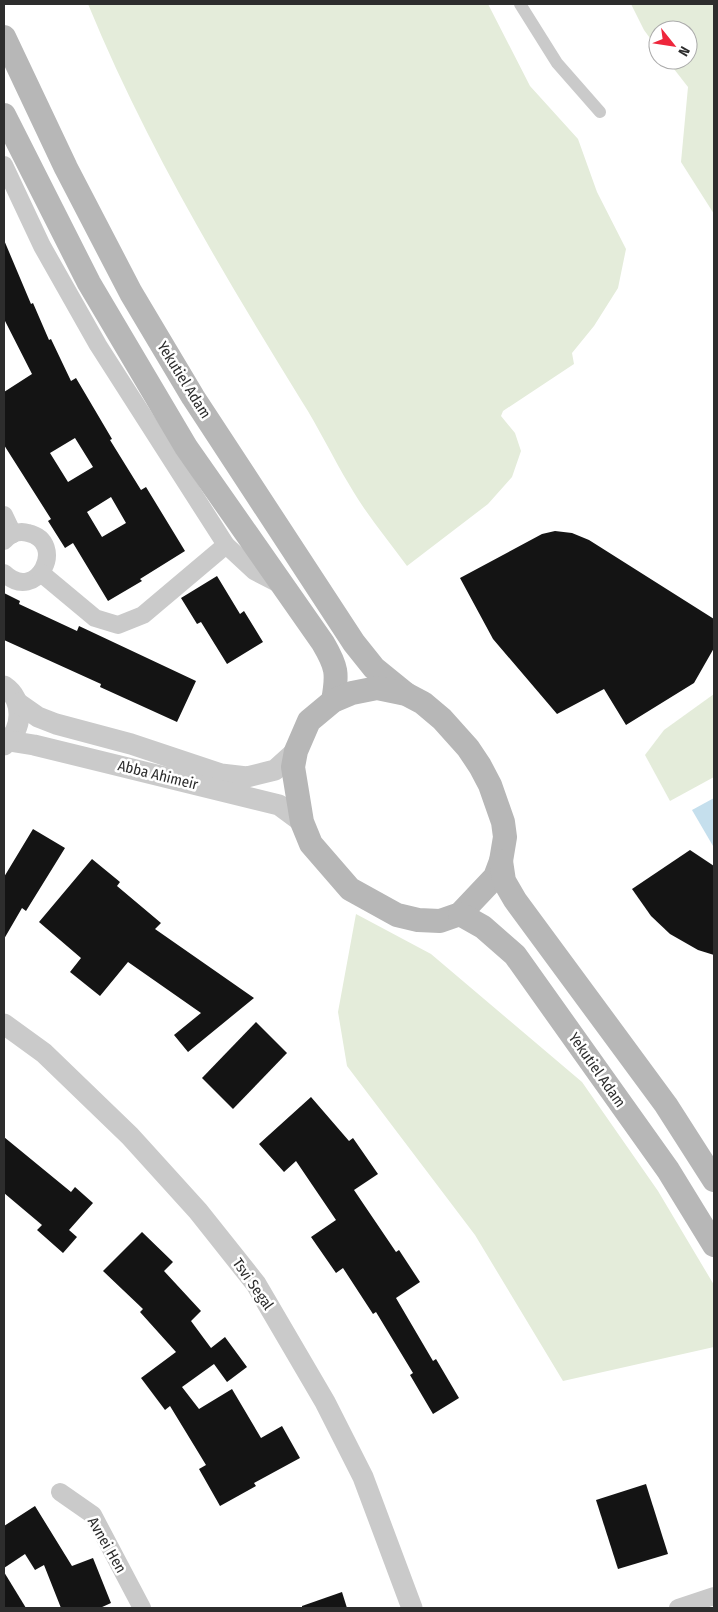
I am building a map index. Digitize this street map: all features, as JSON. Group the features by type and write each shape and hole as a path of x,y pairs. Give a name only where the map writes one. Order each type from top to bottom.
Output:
{"main road":[{"name":"Yekutiel Adam","path":"4,38 66,168 122,276 193,397 354,643 374,668 406,694"},
{"path":"4,115 89,283 186,448 318,636 334,662 336,681 333,701"},
{"path":"377,688 406,694 423,703 442,719 468,748 490,785 503,822 505,837 495,877 460,914 440,921 418,920 396,915 350,889 311,844 302,822 293,768 296,751 309,722 333,701 377,688"},
{"path":"500,861 504,881 517,902 666,1105 714,1180"},
{"name":"Yekutiel Adam","path":"460,914 483,926 515,955 668,1170 714,1245"}],"street":[{"path":"520,4 557,62 600,112"},
{"path":"4,164 42,246 98,345 226,545 254,570 282,585"},
{"path":"4,515 8,537 27,532 40,539 47,552 45,566 41,573 29,581 21,582 14,580 4,573"},
{"path":"41,573 95,618 118,625 143,615 226,545"},
{"name":"Abba Ahimeir","path":"4,686 18,703 38,717 56,724 131,744 221,774 247,777 275,770 296,751"},
{"path":"6,743 15,732 19,722 20,712 18,703"},
{"name":"Abba Ahimeir","path":"6,743 52,749 279,805 302,822"},
{"name":"Tsvi Segal","path":"4,1024 44,1053 130,1136 198,1211 256,1284 325,1402 363,1478 412,1608"},
{"name":"Avnei Hen","path":"60,1492 93,1515 142,1608"},
{"path":"678,1608 714,1596"}],"green space":[{"path":"88,4 488,4 530,86 578,139 597,192 626,249 618,288 594,326 572,353 574,364 503,411 501,416 515,433 521,451 512,477 488,504 407,566 356,496 308,411 242,304 186,206 134,107"},
{"path":"631,4 714,4 714,214 681,162 688,87 675,70 698,70 698,20 648,20 648,35"},
{"path":"714,694 714,777 670,801 645,755 664,730"},
{"path":"356,914 431,954 582,1082 658,1191 714,1285 714,1347 563,1381 475,1235 347,1066 338,1012"}],"water":[{"path":"714,798 714,845 713,846 692,810"}],"building":[{"path":"4,240 31,304 33,303 49,340 51,339 71,381 76,378 112,439 110,440 141,490 146,487 185,551 140,579 142,581 108,601 73,543 65,548 48,521 51,519 4,445 4,392 32,374 4,319","holes":["75,438 93,467 68,482 50,453","111,497 126,523 102,537 87,512"]},
{"path":"555,531 572,533 589,540 714,619 714,648 694,683 626,725 604,689 557,714 493,639 460,578 542,534"},
{"path":"217,576 240,614 244,611 263,642 227,664 201,622 197,624 181,598"},
{"path":"4,593 20,601 19,604 77,631 79,626 196,681 177,722 100,687 101,684 4,640"},
{"path":"33,829 65,848 26,911 22,908 4,939 4,877"},
{"path":"690,850 714,866 714,955 698,950 670,934 651,916 632,889"},
{"path":"92,859 120,882 117,886 161,923 155,929 254,998 188,1052 174,1035 201,1013 128,962 100,996 70,972 81,958 39,922"},
{"path":"256,1022 287,1053 233,1109 202,1078"},
{"path":"311,1097 349,1141 353,1138 378,1174 354,1190 396,1252 399,1250 420,1282 396,1298 433,1361 436,1359 459,1398 433,1414 410,1375 413,1373 376,1312 373,1314 343,1268 336,1273 311,1237 336,1220 296,1161 284,1172 259,1144"},
{"path":"4,1137 71,1192 75,1187 93,1203 69,1230 77,1237 63,1253 37,1230 42,1225 4,1193"},
{"path":"142,1232 173,1262 164,1271 201,1311 191,1321 211,1348 225,1337 247,1367 227,1382 214,1364 182,1387 199,1409 232,1389 261,1438 282,1426 300,1458 254,1483 256,1486 220,1506 199,1469 206,1465 170,1406 165,1410 141,1378 176,1352 140,1312 143,1309 103,1271"},
{"path":"646,1484 668,1554 618,1569 596,1500"},
{"path":"35,1506 72,1566 93,1558 111,1603 100,1608 61,1608 44,1565 35,1570 25,1554 4,1568 4,1526"},
{"path":"4,1572 26,1608 4,1608"},
{"path":"342,1592 347,1608 302,1608 302,1606"}]}
